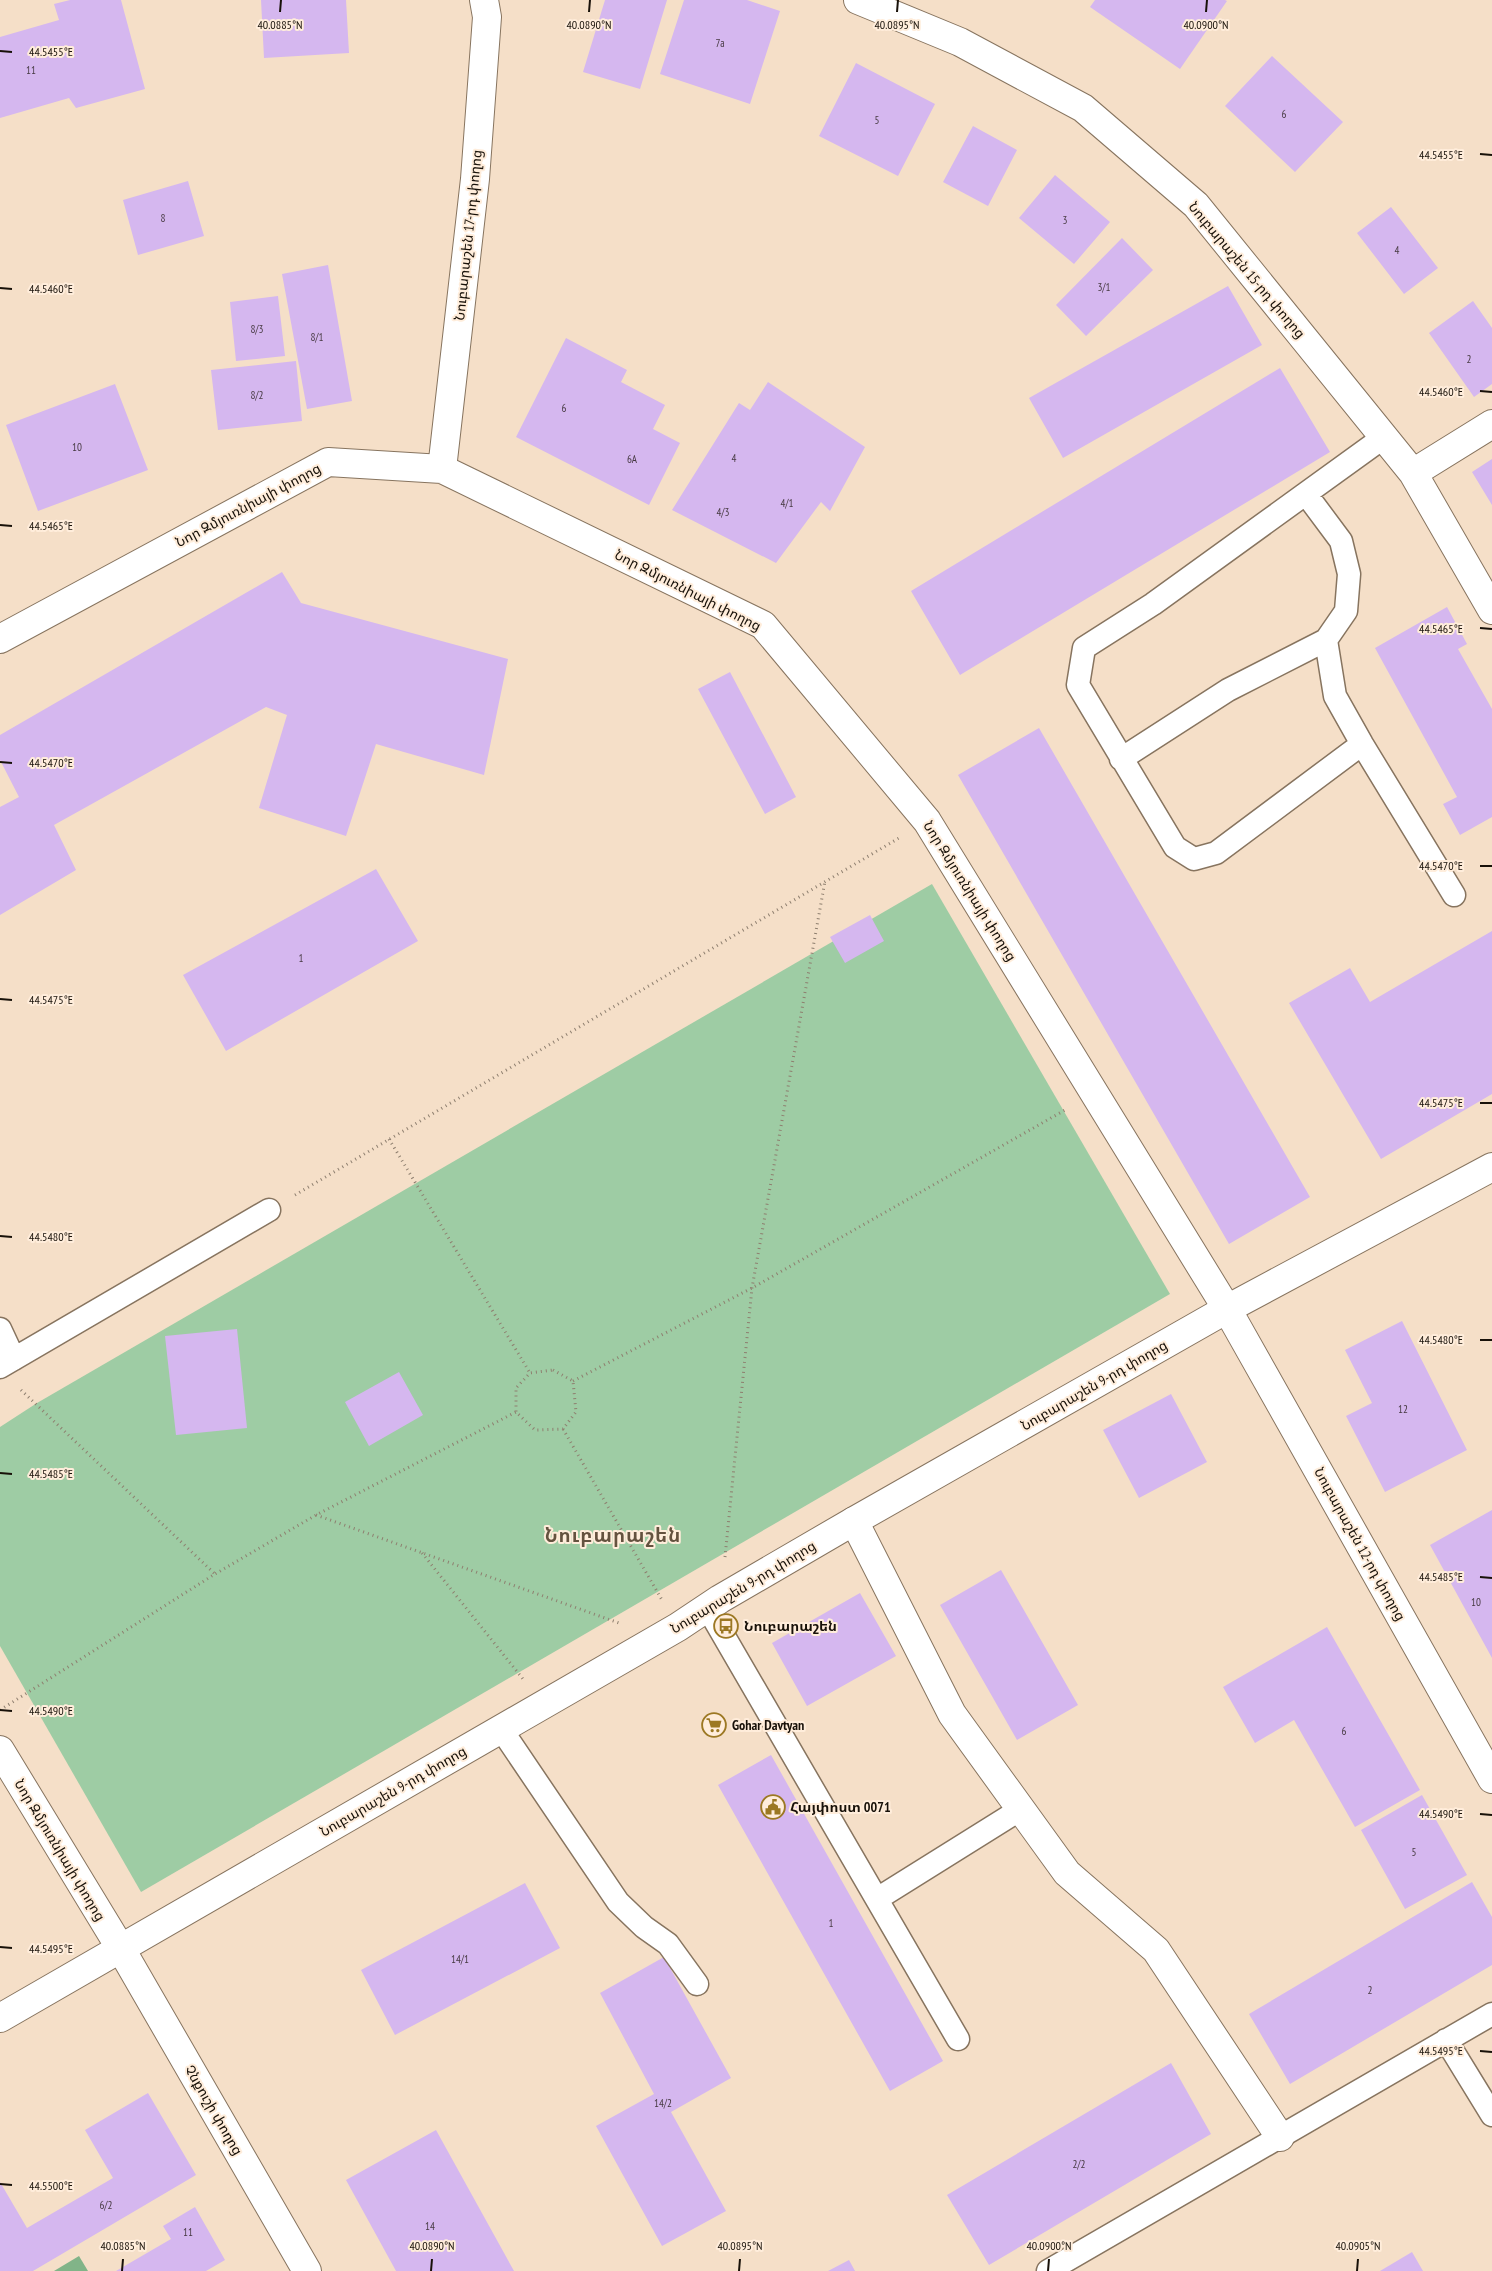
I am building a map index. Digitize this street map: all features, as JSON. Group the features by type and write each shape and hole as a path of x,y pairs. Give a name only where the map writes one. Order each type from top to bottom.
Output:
{"street":[{"name":"Նուբարաշեն 17-րդ փողոց","path":"442,469 475,179 487,17 484,0"},
{"name":"Նուբարաշեն 15-րդ փողոց","path":"858,0 960,42 1083,108 1196,205 1413,473 1492,610"},
{"path":"1413,473 1492,424"},
{"name":"Նոր Զմյուռնիայի փողոց","path":"0,639 328,462 442,469 763,625 927,821 1227,1309"},
{"name":"Նուբարաշեն 9-րդ փողոց","path":"0,2018 678,1627 708,1607 854,1521 1227,1309 1492,1167"},
{"name":"Նուբարաշեն 12-րդ փողոց","path":"1227,1309 1492,1779"},
{"path":"854,1521 952,1714 1067,1873 1156,1950 1280,2137"},
{"name":"Նոր Զմյուռնիայի փողոց","path":"0,1750 121,1949"},
{"name":"Չնքուշի փողոց","path":"121,1949 307,2271"}],"lane":[{"path":"1362,744 1216,853 1194,859 1176,847 1121,759 1078,685 1084,648 1153,604 1384,437"},
{"path":"1121,759 1228,690 1326,640 1346,611 1350,574 1341,540 1306,494"},
{"path":"1326,640 1335,696 1454,895"},
{"path":"0,1329 7,1363 269,1210"},
{"path":"708,1607 958,2039"},
{"path":"501,1729 618,1902 644,1927 668,1944 697,1984"},
{"path":"877,1899 1021,1809"},
{"path":"1048,2271 1492,2014"},
{"path":"1446,2040 1485,2088 1492,2116"}],"path":[{"path":"269,1210 927,821"},
{"path":"725,1559 752,1288 826,880"},
{"path":"573,1382 752,1288 1095,1093"},
{"path":"389,1139 530,1373"},
{"path":"7,1363 23,1393 215,1574"},
{"path":"563,1429 535,1430 516,1412 516,1388 530,1373 553,1370 573,1382"},
{"path":"563,1429 576,1412 573,1382"},
{"path":"0,1710 215,1574 316,1515 516,1412"},
{"path":"563,1429 678,1627"},
{"path":"316,1515 627,1625"},
{"path":"422,1553 526,1684"}],"green space":[{"path":"932,884 1170,1294 141,1892 0,1646 0,1427 37,1403"},
{"path":"79,2256 88,2271 54,2271"}],"building":[{"path":"70,0 121,0 145,89 76,108 69,98 0,118 0,37 59,20 54,4"},
{"path":"261,0 346,0 349,53 264,58"},
{"path":"605,0 667,0 640,89 583,72"},
{"path":"684,0 747,0 780,11 750,104 660,74"},
{"path":"1095,0 1227,1 1180,69 1090,7"},
{"path":"1272,56 1343,122 1295,172 1225,106"},
{"path":"856,63 935,104 898,176 819,136"},
{"path":"973,126 1017,150 988,206 943,182"},
{"path":"1055,175 1110,222 1074,264 1019,218"},
{"path":"188,181 204,236 138,255 123,200"},
{"path":"1391,207 1438,268 1404,294 1357,233"},
{"path":"1122,238 1153,270 1086,336 1056,305"},
{"path":"328,265 352,401 307,409 282,274"},
{"path":"1228,286 1262,345 1063,458 1029,398"},
{"path":"278,296 285,356 236,361 230,302"},
{"path":"1473,301 1492,328 1492,384 1474,397 1429,333"},
{"path":"566,338 627,370 621,382 665,405 653,429 680,443 649,505 516,437"},
{"path":"296,361 302,421 218,430 211,370"},
{"path":"1280,368 1330,452 960,675 911,591"},
{"path":"768,382 865,447 830,511 821,502 776,563 672,510 739,403 750,410"},
{"path":"115,384 148,470 38,511 6,425"},
{"path":"1492,459 1492,505 1472,472"},
{"path":"282,572 301,603 508,659 484,775 376,744 346,836 259,808 287,715 266,707 54,825 76,870 0,915 0,807 19,797 0,760 0,735"},
{"path":"1447,607 1467,644 1458,649 1492,709 1492,817 1460,835 1443,804 1457,797 1375,648"},
{"path":"730,672 796,797 765,814 698,689"},
{"path":"1039,728 1310,1197 1229,1244 958,775"},
{"path":"376,869 418,941 226,1051 183,975"},
{"path":"870,915 884,941 845,963 830,937"},
{"path":"1492,931 1492,1094 1381,1159 1289,1003 1350,968 1370,1002"},
{"path":"1402,1321 1467,1450 1385,1492 1346,1416 1372,1403 1345,1350"},
{"path":"237,1329 247,1428 176,1435 165,1336"},
{"path":"399,1372 423,1415 369,1446 345,1402"},
{"path":"1171,1394 1207,1462 1139,1498 1103,1430"},
{"path":"1492,1510 1492,1658 1430,1545"},
{"path":"1001,1570 1078,1705 1017,1740 940,1605"},
{"path":"860,1593 896,1656 807,1706 772,1643"},
{"path":"1327,1627 1420,1790 1355,1827 1294,1720 1255,1743 1223,1687"},
{"path":"771,1755 943,2061 890,2091 718,1785"},
{"path":"1422,1795 1467,1875 1405,1909 1361,1830"},
{"path":"1472,1882 1492,1917 1492,1965 1290,2084 1249,2014"},
{"path":"525,1883 560,1948 395,2035 361,1970"},
{"path":"664,1957 731,2078 671,2112 726,2211 662,2246 596,2126 654,2094 600,1993"},
{"path":"1171,2063 1211,2134 989,2265 947,2195"},
{"path":"148,2093 196,2175 33,2271 0,2271 0,2182 27,2228 113,2178 85,2130"},
{"path":"436,2130 514,2271 396,2271 346,2180"},
{"path":"195,2207 225,2260 206,2271 116,2271 171,2239 163,2226"},
{"path":"1412,2252 1423,2271 1380,2271"},
{"path":"849,2260 855,2271 828,2271"}],"place":[{"name":"Նուբարաշեն","path":"726,1626"},
{"name":"Gohar Davtyan","path":"714,1725"},
{"name":"Հայփոստ 0071","path":"773,1807"}],"district":[{"name":"Նուբարաշեն","path":"613,1535"}]}
